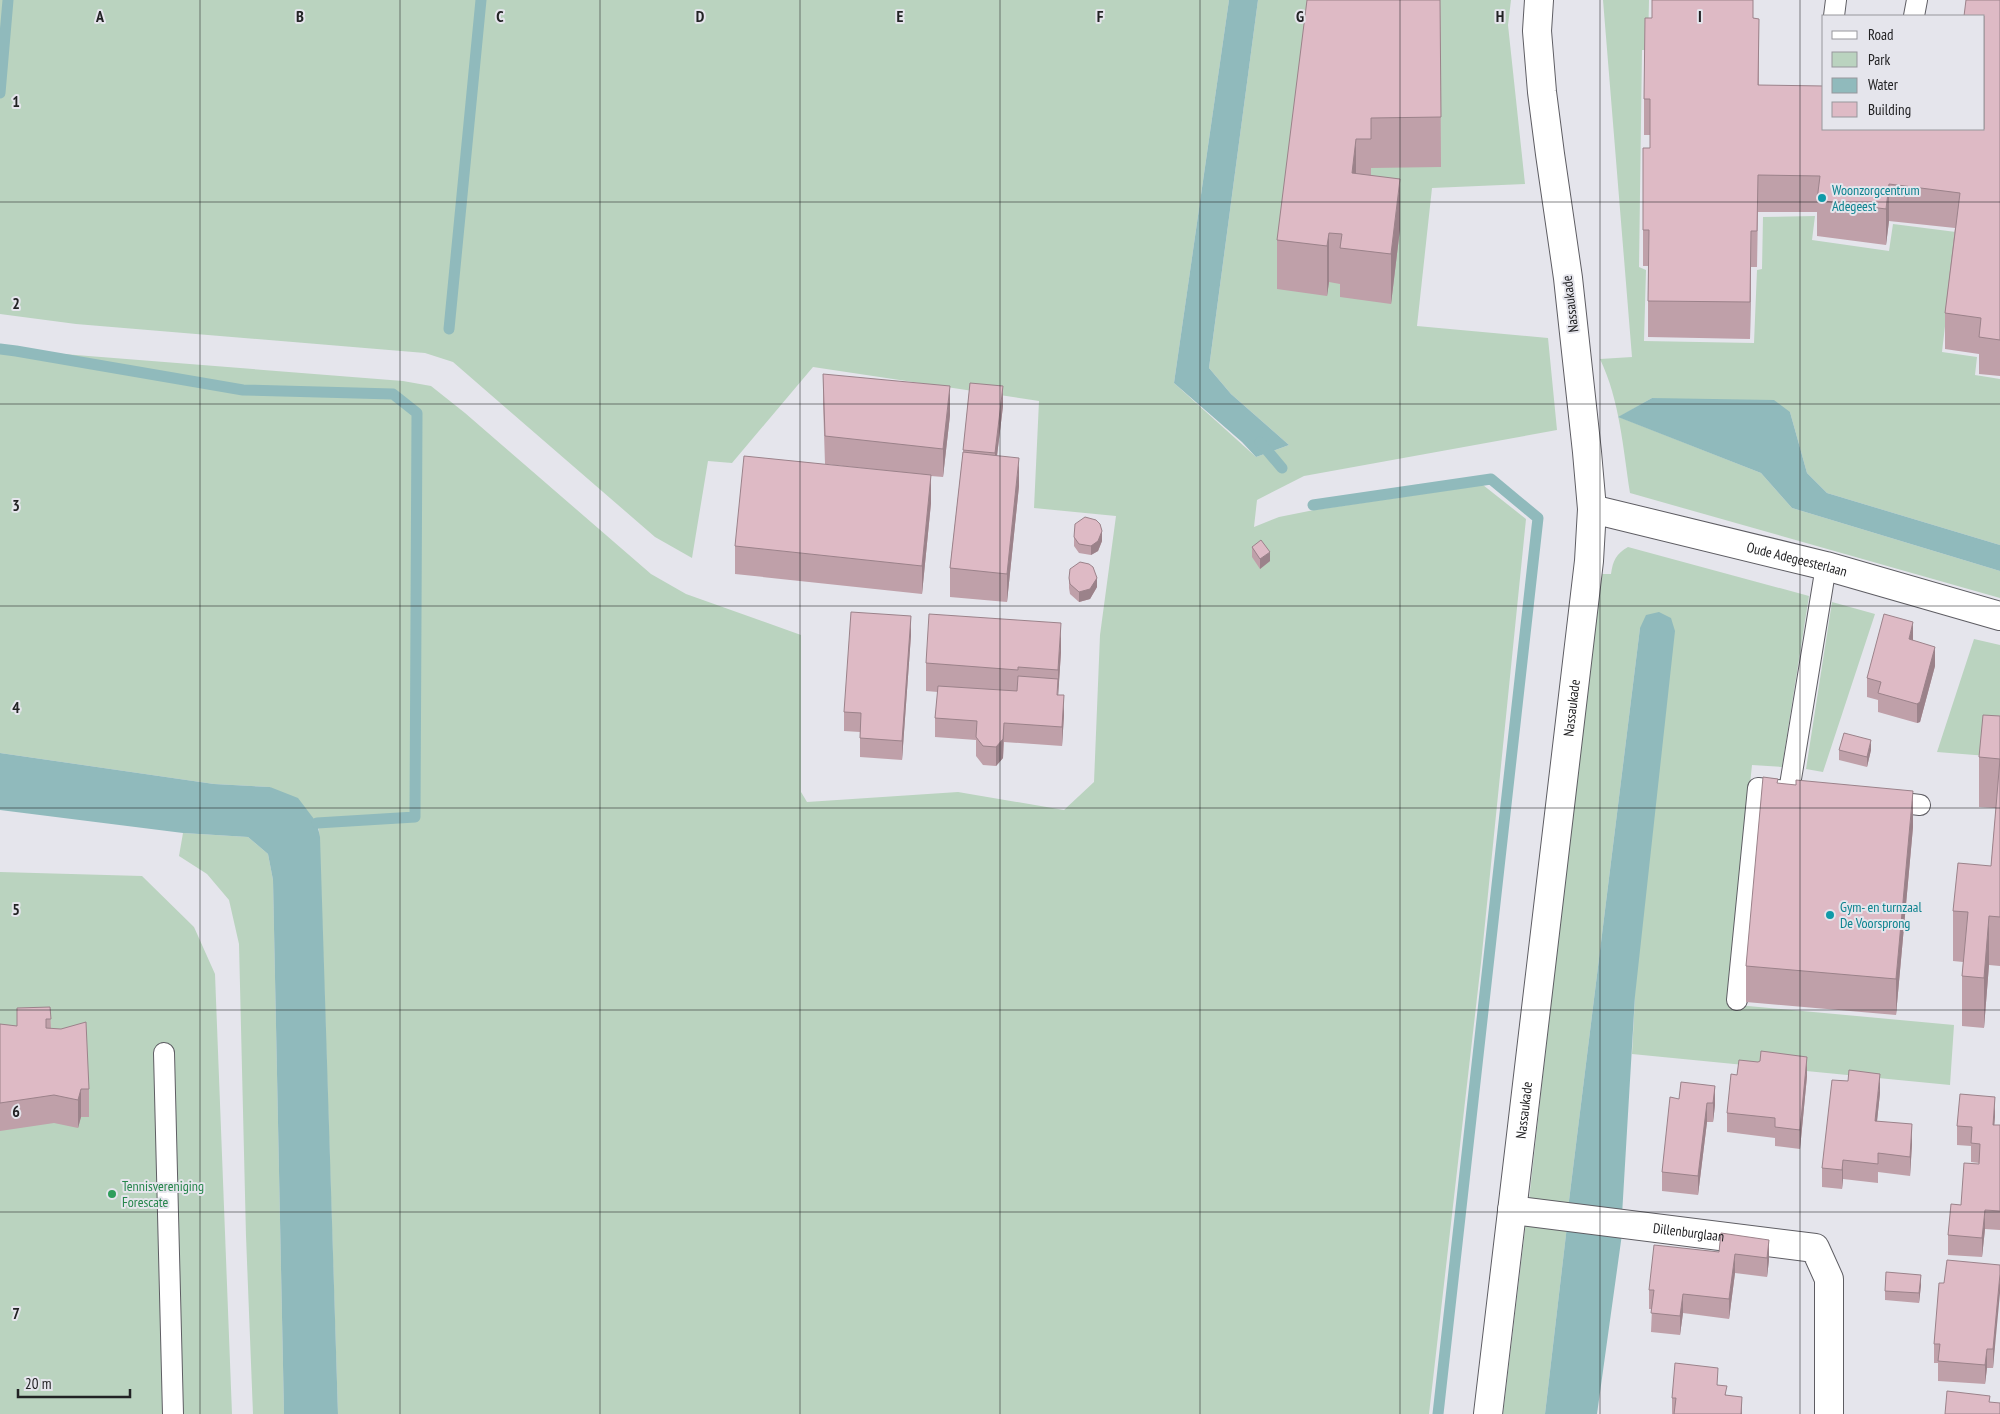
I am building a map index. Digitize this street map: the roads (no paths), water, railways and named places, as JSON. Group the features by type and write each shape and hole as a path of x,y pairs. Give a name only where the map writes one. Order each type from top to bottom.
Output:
{"street":[{"name":"Nassaukade","path":"1488,1414 1588,561 1592,509 1568,278 1542,92 1537,31 1539,0"},
{"name":"Oude Adegeesterlaan","path":"1592,509 1826,566 2000,616"},
{"name":"Dillenburglaan","path":"1512,1210 1815,1248 1829,1279 1829,1414"}],"lane":[{"path":"1834,15 1836,0"},
{"path":"1914,15 1917,0"},
{"path":"1737,1000 1758,788 1798,792 1826,566"},
{"path":"1864,799 1920,804"},
{"path":"164,1053 173,1414"}],"water":[{"path":"1229,0 1258,0 1209,368 1231,394 1289,445 1256,457 1242,442 1174,383"},
{"path":"1652,398 1774,400 1790,412 1807,473 1827,493 2000,545 2000,571 1792,508 1761,473 1618,417"},
{"path":"1659,612 1671,618 1675,631 1635,996 1622,1215 1568,1209 1640,628 1646,615"},
{"path":"0,753 214,784 270,787 298,798 317,823 320,837 338,1414 284,1414 273,880 268,854 248,837 183,833 0,810"},
{"path":"1567,1226 1622,1234 1597,1414 1545,1414"}],"waterway":[{"path":"0,93 8,0"},
{"path":"449,329 481,0"},
{"path":"0,349 243,390 393,394 417,413 415,817 317,823"},
{"path":"1260,442 1282,468"},
{"path":"1313,505 1491,479 1538,518 1438,1414"}],"place":[{"name":"Woonzorgcentrum Adegeest","path":"1822,198"},
{"name":"Gym- en turnzaal De Voorsprong","path":"1830,915"},
{"name":"Tennisvereniging Forescate","path":"112,1194"}]}
